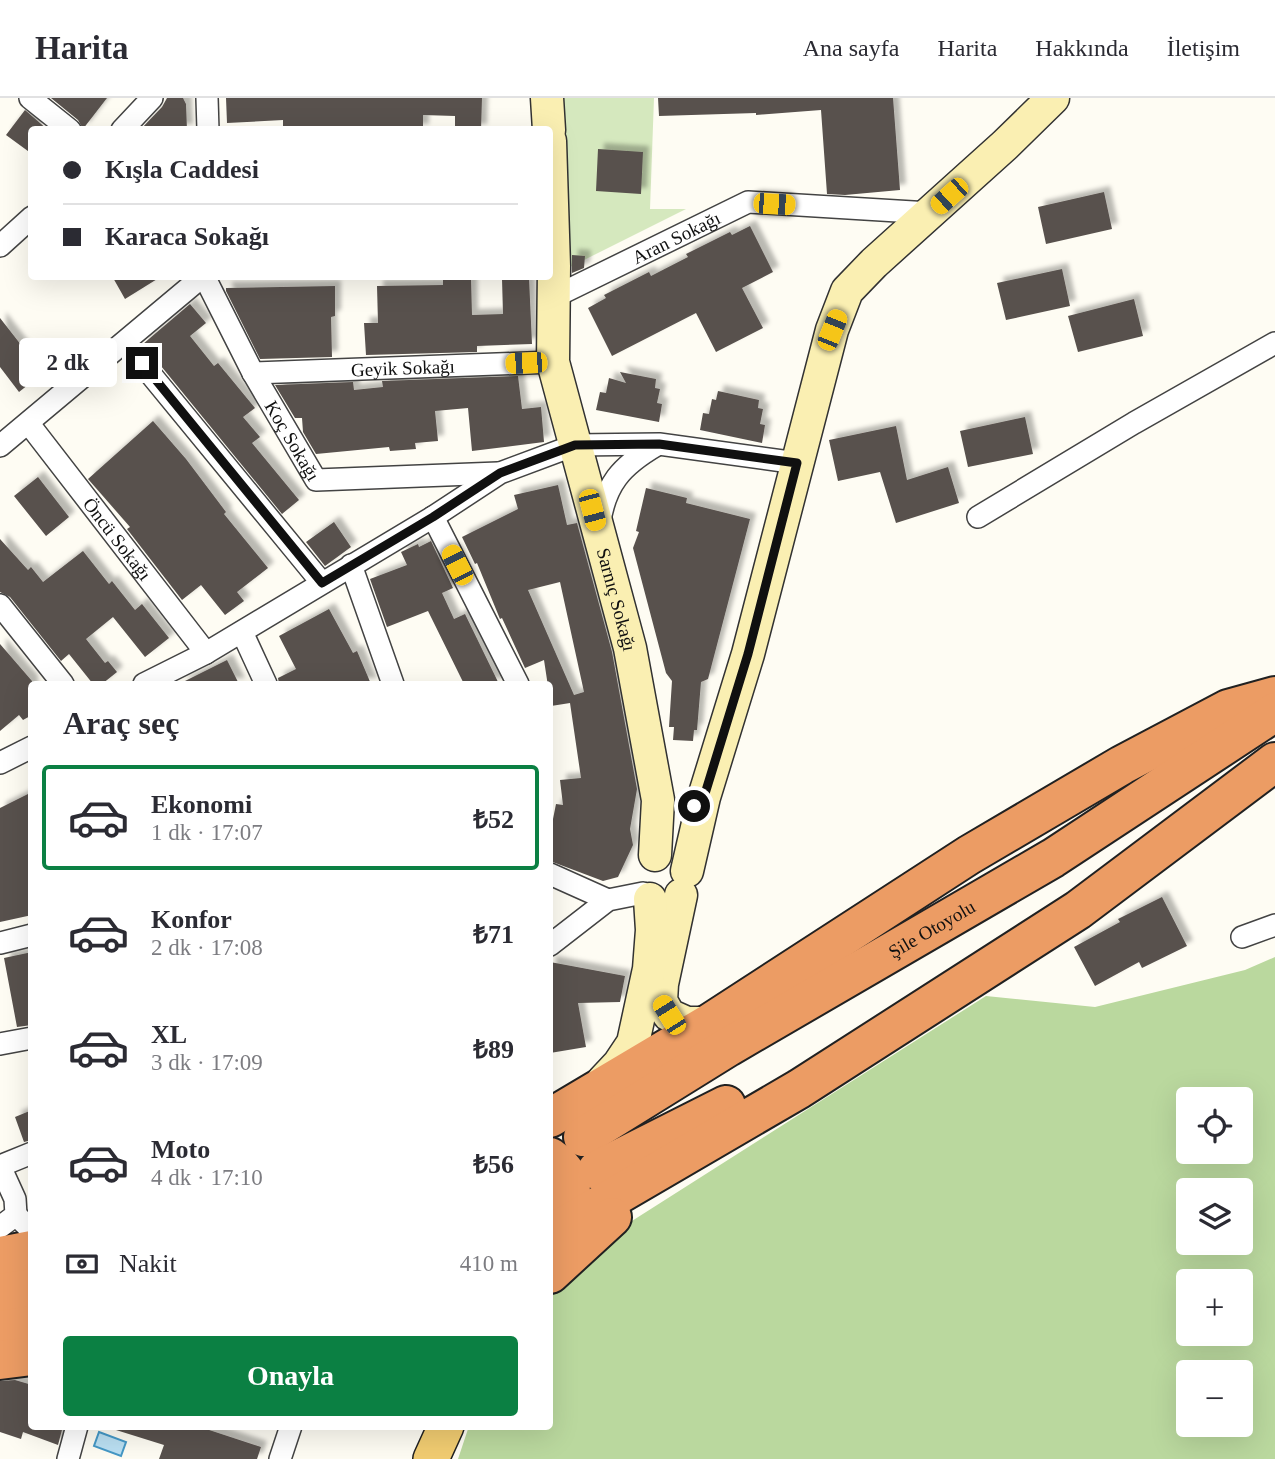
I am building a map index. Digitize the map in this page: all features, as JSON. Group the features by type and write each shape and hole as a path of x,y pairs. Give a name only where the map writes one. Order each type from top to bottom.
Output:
{"highway":[{"path":"553,1116 710,1023 969,855 1122,765 1228,709 1275,696"},
{"name":"Şile Otoyolu","path":"1275,712 1054,858 729,1047 590,1153 719,1109 1275,754"},
{"path":"553,1236 799,1089 1096,898 1275,762"},
{"path":"553,1271 592,1233 696,1151"},
{"path":"553,1159 569,1176 571,1195 568,1209 553,1236"},
{"path":"0,1255 28,1251"},
{"path":"0,1293 28,1289"},
{"path":"0,1330 28,1326"},
{"path":"0,1360 28,1356"}],"main road":[{"path":"417,1430 422,1459"},
{"path":"431,1459 444,1430"}],"street":[{"path":"30,98 65,126"},
{"path":"126,126 152,98"},
{"path":"207,98 208,126"},
{"path":"547,98 549,126"},
{"path":"710,1023 687,1023 669,1015 661,1001 662,984 704,797 748,654 832,330 847,291 874,263 1006,145 1053,98"},
{"name":"Aran Sokağı","path":"554,297 748,202 930,212"},
{"path":"5,234 28,220"},
{"path":"0,446 198,280"},
{"name":"Koç Sokağı","path":"205,280 253,373 316,480 500,473"},
{"name":"Sarnıç Sokağı","path":"553,280 553,362 630,648 658,800 655,855"},
{"path":"125,343 322,583"},
{"path":"978,517 1134,423 1275,343"},
{"name":"Geyik Sokağı","path":"253,373 553,362"},
{"name":"Öncü Sokağı","path":"29,424 206,653"},
{"path":"150,681 242,632 433,517 500,473 575,445 659,444 797,463"},
{"path":"598,531 602,507 611,485 633,460 659,444"},
{"path":"433,517 516,681"},
{"path":"351,565 392,681"},
{"path":"0,605 61,681"},
{"path":"242,632 265,681"},
{"path":"0,763 28,752"},
{"path":"658,800 670,808 683,809 694,806 704,797"},
{"path":"593,1091 620,1064 633,1043 649,969 652,930 647,896 638,879 639,871 648,858 670,854 677,858 684,883"},
{"path":"553,875 608,900 647,896 666,902 684,883"},
{"path":"553,942 608,900"},
{"path":"1242,937 1275,925"},
{"path":"0,943 28,936"},
{"path":"0,1044 28,1039"},
{"path":"28,1155 0,1166 10,1214 28,1228"},
{"path":"68,1459 76,1430"},
{"path":"280,1459 289,1430"}],"green space":[{"path":"557,98 654,98 650,209 686,209 558,273"},
{"path":"1275,957 1275,1459 458,1459 468,1430 553,1430 553,1291 580,1254 986,996 1095,1007 1245,970"}],"water":[{"path":"99,1432 126,1442 121,1456 94,1446"}],"building":[{"path":"51,98 107,98 85,126 81,126 78,120"},
{"path":"167,98 183,98 186,104 187,126 144,126"},
{"path":"226,98 482,98 481,126 455,126 455,116 423,115 423,126 283,126 283,120 227,123"},
{"path":"658,98 893,98 900,190 827,194 821,110 756,115 659,116"},
{"path":"25,110 43,126 28,126 28,151 6,135"},
{"path":"598,149 643,152 641,194 596,191"},
{"path":"1104,192 1112,229 1046,244 1038,207"},
{"path":"750,226 773,272 742,288 763,328 716,352 696,313 612,356 588,308 606,298 604,295 649,272 651,276 688,257 686,254 730,232 732,235"},
{"path":"572,255 585,256 584,268 572,273"},
{"path":"1062,269 1070,306 1006,320 997,283"},
{"path":"114,280 156,280 125,299"},
{"path":"443,280 471,280 472,315 503,314 502,280 529,280 532,344 477,346 477,352 366,355 364,323 378,323 377,286 443,285"},
{"path":"335,286 335,316 331,317 332,357 260,359 226,291 226,288"},
{"path":"1134,299 1143,336 1078,352 1068,316"},
{"path":"190,304 206,323 190,336 214,366 218,363 255,408 243,417 260,437 252,443 299,500 282,514 143,344"},
{"path":"0,318 43,373 19,392 0,367"},
{"path":"620,372 656,379 655,388 660,389 657,403 662,404 659,422 596,410 600,392 606,393 609,378 626,383"},
{"path":"518,376 522,409 541,407 544,442 472,451 468,408 435,411 438,441 415,443 416,449 390,451 389,447 316,454 303,432 302,418 295,418 275,385 353,382 354,390 383,387 382,381"},
{"path":"718,391 759,400 758,408 763,409 760,424 765,425 762,443 700,430 703,413 709,414 712,399 716,400"},
{"path":"1025,417 1033,454 968,467 960,431"},
{"path":"153,421 186,459 226,512 224,514 268,568 237,592 244,601 225,615 201,585 182,600 127,529 130,527 88,479"},
{"path":"896,426 907,480 948,467 959,503 896,523 880,472 838,481 829,440"},
{"path":"38,477 69,517 46,536 14,496"},
{"path":"558,485 567,525 577,523 612,652 637,789 630,829 633,845 618,877 603,881 553,862 553,819 556,804 563,805 560,780 581,778 570,703 553,706 553,681 547,681 544,660 525,668 502,618 500,619 477,563 475,564 462,537 518,509 514,495","holes":["560,582 584,692 574,695 528,590"]},
{"path":"646,488 687,498 686,503 750,519 708,679 701,682 697,730 694,730 693,741 673,740 674,727 669,727 672,681 666,673 633,548 639,532 636,531"},
{"path":"334,522 351,547 325,566 306,542"},
{"path":"0,539 28,570 31,567 43,582 83,551 109,584 112,581 135,610 142,604 169,638 145,657 113,617 86,639 105,663 108,661 117,672 106,681 91,681 69,654 61,661 10,597 0,592"},
{"path":"431,541 453,588 442,593 454,619 465,614 498,681 463,681 428,611 387,627 370,579 407,565 401,552 418,544 419,547"},
{"path":"329,609 353,653 357,651 370,681 278,681 278,678 296,669 279,636"},
{"path":"0,644 32,681 28,681 28,717 23,720 19,715 0,731"},
{"path":"227,660 238,681 185,681"},
{"path":"28,794 28,916 0,922 0,808"},
{"path":"1162,897 1187,946 1142,968 1139,962 1095,986 1074,947 1120,922 1118,919"},
{"path":"28,953 28,1026 17,1027 4,958"},
{"path":"553,963 625,976 620,1002 578,1003 586,1047 553,1052"},
{"path":"28,1112 28,1141 24,1142 15,1117"},
{"path":"15,1380 28,1384 28,1430 62,1430 58,1445 23,1432 21,1439 0,1432 0,1381"},
{"path":"116,1430 209,1430 261,1447 257,1459 159,1459 164,1445"}],"route":[{"path":"142,363 322,583 433,517 500,473 575,445 659,444 797,463 748,654 704,797 694,806"}]}
